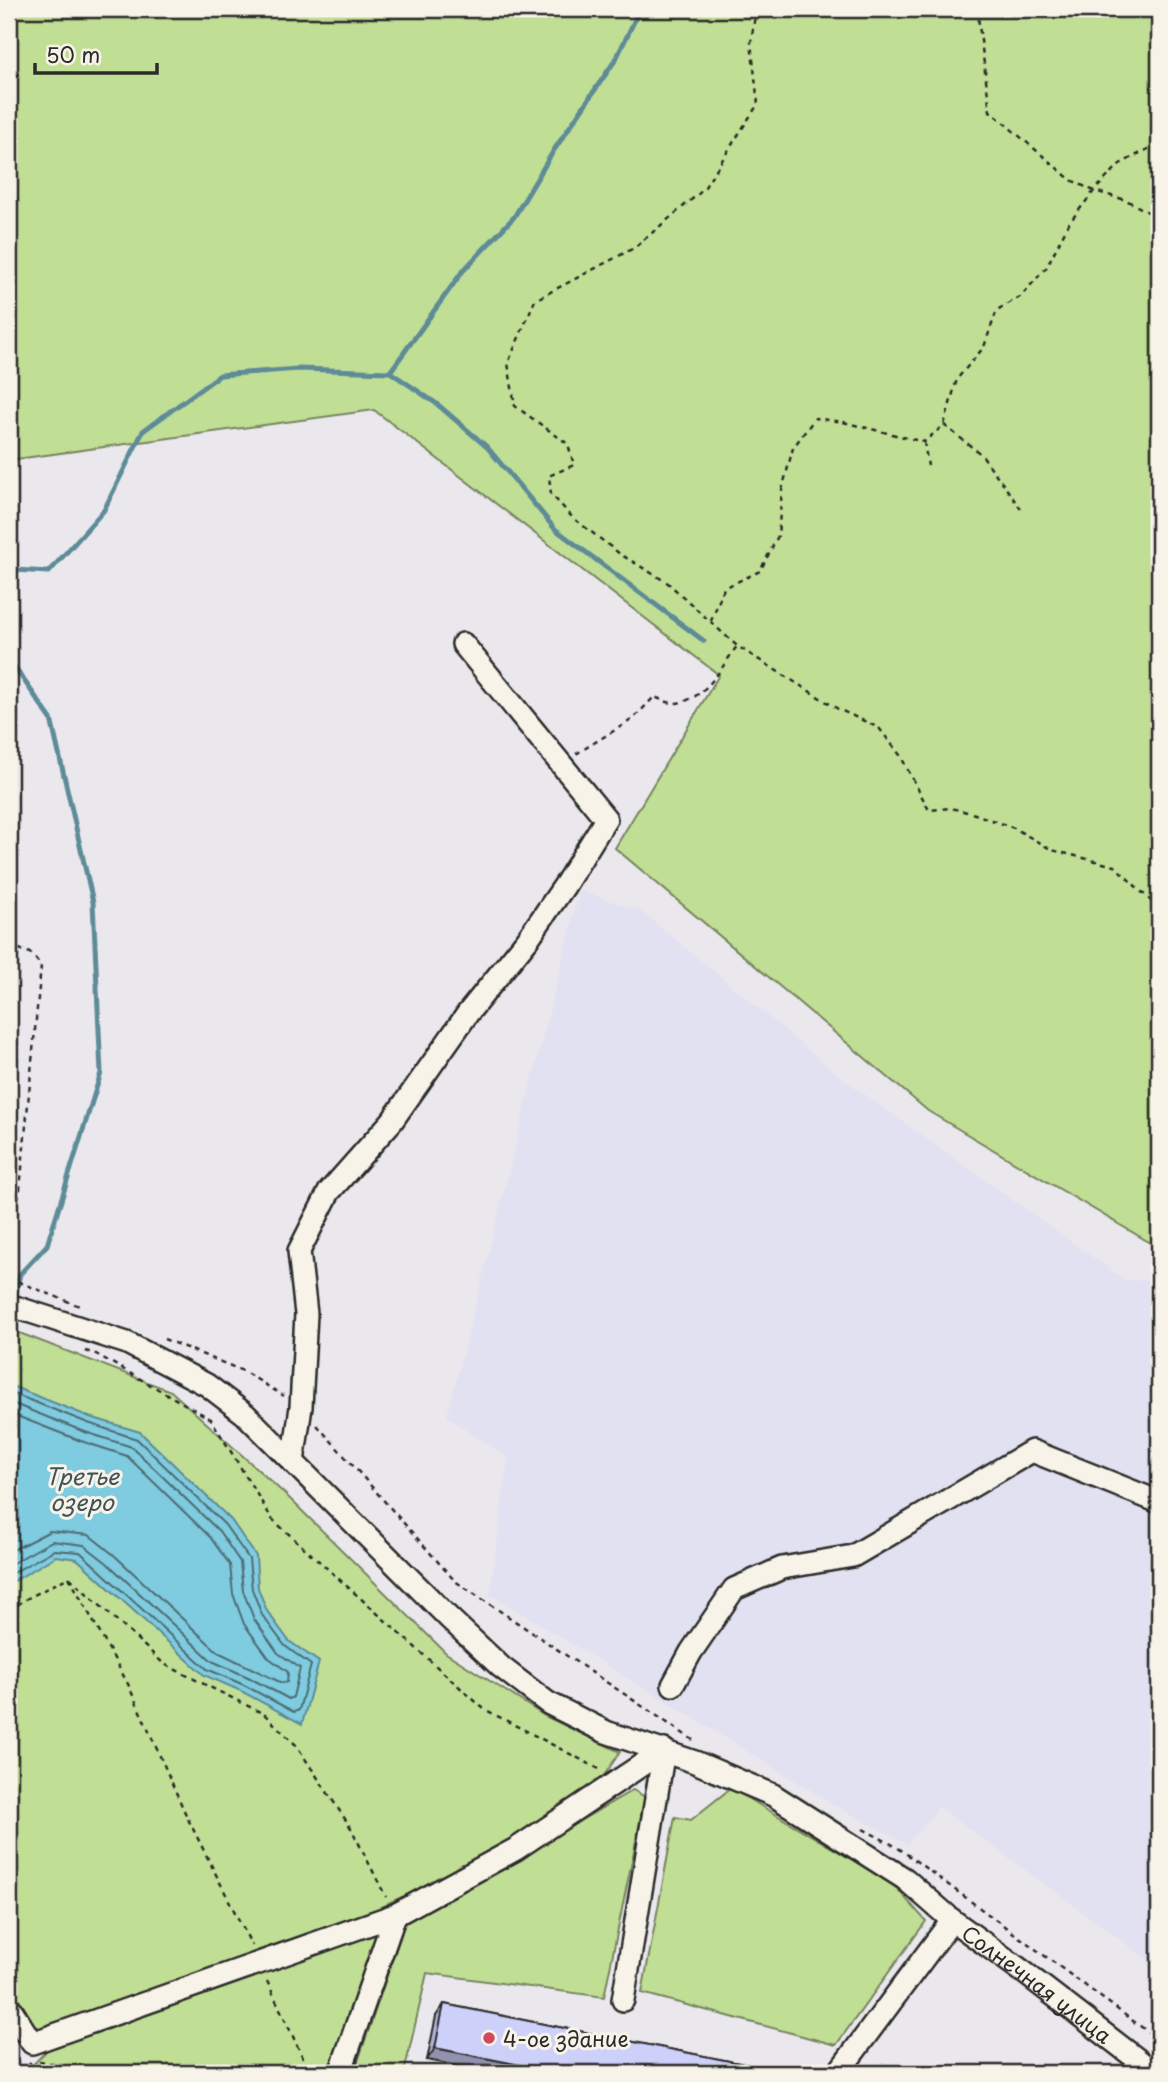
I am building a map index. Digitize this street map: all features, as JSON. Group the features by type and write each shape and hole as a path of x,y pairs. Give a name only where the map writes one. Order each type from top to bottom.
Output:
{"street":[{"path":"293,1462 301,1407 306,1314 299,1251 329,1192 392,1121 468,1013 527,940 606,819 463,644"},
{"name":"Солнечная улица","path":"9,1305 127,1343 207,1385 245,1414 449,1618 502,1667 548,1703 606,1732 664,1750 773,1795 905,1879 952,1920 1155,2073"},
{"path":"673,1685 691,1652 734,1589 782,1568 853,1556 1032,1451 1159,1502"},
{"path":"9,2006 32,2043 395,1915 516,1849 622,1781 664,1750"},
{"path":"623,2000 664,1750"},
{"path":"340,2073 395,1915"},
{"path":"838,2073 952,1920"}],"path":[{"path":"756,9 751,42 758,104 703,190 634,248 535,300 508,363 515,406 568,444 574,465 549,476 551,494 573,518 610,547 668,583 737,646 838,709 880,728 900,755 929,810 951,808 975,814 1014,828 1052,850 1115,866 1159,906"},
{"path":"976,9 990,111 1071,180 1094,191 1126,200 1159,218"},
{"path":"1134,9 1159,20"},
{"path":"924,442 944,425 957,379 984,347 997,310 1020,297 1046,268 1069,223 1094,191 1121,164 1150,148 1159,152"},
{"path":"711,621 724,588 760,570 778,536 782,491 793,447 815,418 843,422 924,442"},
{"path":"944,425 982,455 1023,512"},
{"path":"924,442 928,466"},
{"path":"560,763 632,719 654,697 674,704 695,697 709,684 737,646"},
{"path":"9,945 32,954 41,966 20,1189 9,1244"},
{"path":"9,1278 34,1289"},
{"path":"83,1350 96,1354 211,1419 272,1519 484,1709 622,1781"},
{"path":"9,1612 26,1599 69,1577"},
{"path":"69,1577 164,1664 264,1714 296,1745 351,1828 395,1915"},
{"path":"69,1577 128,1684 187,1817 240,1918 310,2073"},
{"path":"38,2073 26,2059 112,2073"}],"shaded area":[{"path":"580,890 642,912 846,1081 1125,1280 1159,1281 1159,1968 939,1807 907,1844 838,1807 490,1594 508,1458 447,1417"}],"green space":[{"path":"9,9 1159,9 1159,1248 928,1111 615,848 719,675 374,410 9,460"},
{"path":"9,1329 171,1391 287,1496 446,1653 545,1716 620,1752 593,1792 432,1884 388,1903 329,2073 25,2073 47,2050 9,1988"},
{"path":"731,1788 893,1884 926,1921 836,2045 642,1993 675,1817 691,1820"},
{"path":"633,1790 645,1797 604,1997 427,1973 404,2073 354,2073 405,1923"}],"water":[{"name":"Третье озеро","path":"9,1385 90,1417 140,1432 231,1520 256,1556 258,1588 267,1611 289,1641 319,1662 302,1724 241,1691 204,1675 77,1559 56,1556 9,1584"}],"building":[{"name":"4-ое здание","path":"444,2004 789,2073 561,2073 435,2048"}],"waterway":[{"path":"9,572 49,572 104,510 143,431 220,375 298,369 390,372 462,272 514,217 554,150 616,59 640,9"},
{"path":"390,372 437,404 487,447 555,529 704,641"},
{"path":"9,659 51,719 93,902 101,1073 47,1245 20,1274 16,1291"}],"place":[{"name":"4-ое здание","path":"489,2038"}]}
